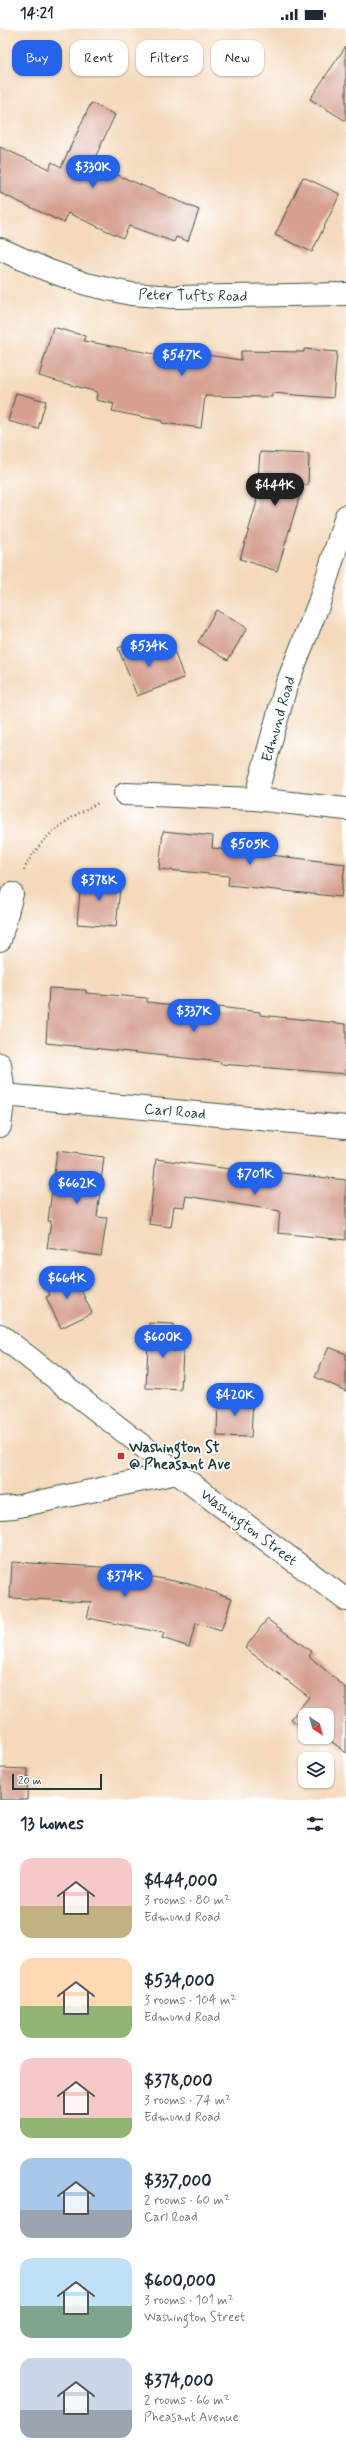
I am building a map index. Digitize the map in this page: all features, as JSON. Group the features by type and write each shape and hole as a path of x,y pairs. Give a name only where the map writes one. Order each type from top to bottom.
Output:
{"street":[{"name":"Peter Tufts Road","path":"0,249 47,270 86,284 131,294 173,297 346,294"},
{"name":"Edmund Road","path":"255,798 286,686 320,603 346,516"},
{"path":"125,794 255,798 346,809"},
{"path":"0,940 12,894"},
{"path":"0,1064 4,1095 0,1126"},
{"name":"Carl Road","path":"4,1095 346,1127"},
{"name":"Washington Street","path":"0,1336 177,1473 346,1600"},
{"path":"0,1508 14,1508 177,1473"}],"path":[{"path":"12,894 29,859 40,842 54,830 88,808 125,794"}],"building":[{"path":"346,46 346,121 310,99"},
{"path":"91,103 115,115 92,164 199,210 188,241 176,237 174,242 129,226 123,238 68,213 64,223 0,193 0,147 49,169 52,162 61,167"},
{"path":"303,177 340,194 312,252 275,235"},
{"path":"53,327 85,336 84,341 171,357 172,350 241,360 241,351 304,352 304,349 337,352 333,398 272,393 272,397 205,396 201,428 162,423 162,421 112,411 114,404 96,400 97,392 39,376"},
{"path":"16,393 46,401 38,429 8,421"},
{"path":"260,452 309,454 308,486 303,485 277,571 240,559 256,505"},
{"path":"216,610 247,628 228,660 198,642"},
{"path":"140,640 148,661 174,651 184,678 137,696 118,648"},
{"path":"163,831 213,836 212,848 345,864 341,897 228,885 229,876 159,869"},
{"path":"97,875 121,878 116,927 77,924 81,881 96,882"},
{"path":"49,988 86,990 86,993 147,998 147,1002 218,1010 218,1007 260,1012 260,1015 346,1024 346,1074 220,1064 221,1062 46,1043"},
{"path":"57,1151 104,1157 97,1217 107,1218 101,1256 47,1248 51,1221 48,1221"},
{"path":"156,1159 237,1170 238,1168 346,1180 346,1240 278,1233 280,1211 186,1196 184,1207 174,1206 171,1227 149,1224"},
{"path":"73,1273 92,1313 61,1328 46,1297 50,1295 45,1285"},
{"path":"149,1323 174,1324 172,1351 183,1351 181,1390 146,1388"},
{"path":"329,1347 346,1354 346,1391 315,1377"},
{"path":"218,1398 253,1399 251,1437 217,1436"},
{"path":"12,1562 101,1567 189,1584 232,1598 221,1631 196,1623 189,1647 162,1638 164,1633 87,1618 91,1602 10,1598"},
{"path":"267,1619 312,1652 309,1656 346,1688 346,1753 334,1743 334,1708 300,1708 309,1697 245,1648"},
{"path":"298,1710 298,1724 291,1719"},
{"path":"0,1768 28,1769 27,1800 0,1800"}],"place":[{"name":"Washington St @ Pheasant Ave","path":"121,1456"}]}
